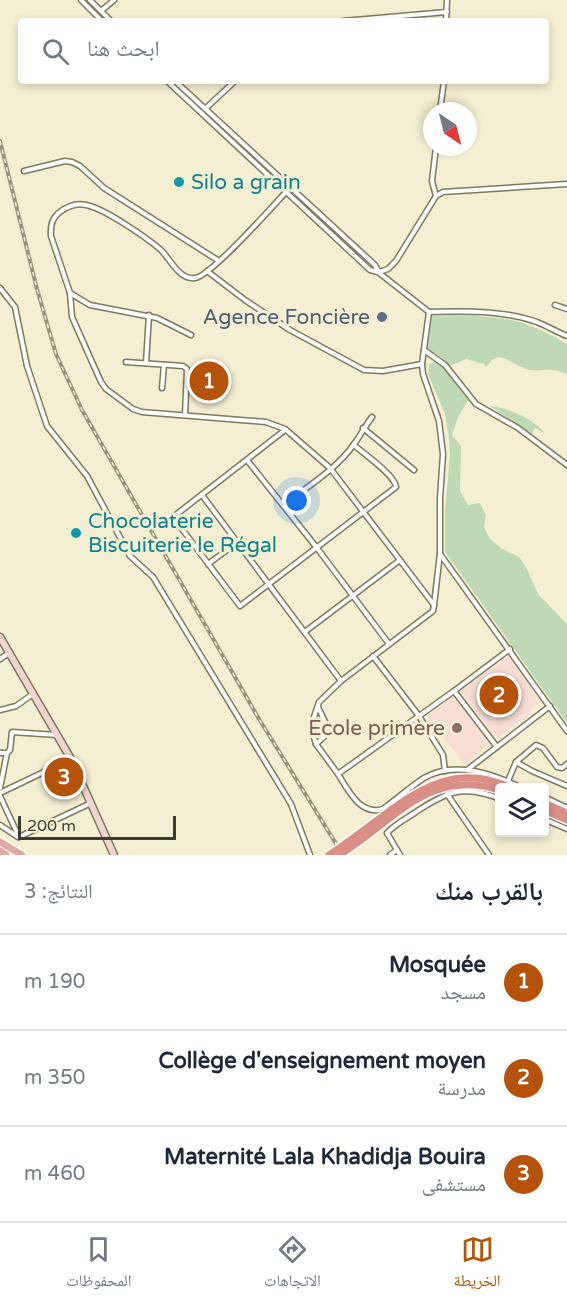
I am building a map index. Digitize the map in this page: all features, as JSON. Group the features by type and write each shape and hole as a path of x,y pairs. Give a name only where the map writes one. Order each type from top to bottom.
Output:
{"highway":[{"path":"340,855 379,819 420,790 444,780 474,776 505,783"},
{"path":"328,855 355,841 436,789 448,785 475,784 495,789"},
{"path":"549,805 567,813"},
{"path":"549,812 567,820"}],"main road":[{"path":"0,637 71,759 114,855"},
{"path":"0,842 22,855"},
{"path":"0,851 6,855"}],"street":[{"path":"81,0 99,18"},
{"path":"90,0 108,18"},
{"path":"101,11 114,0"},
{"path":"446,18 447,0"},
{"path":"378,18 447,12"},
{"path":"169,84 370,270 378,272 429,312 483,313 520,317 538,322 567,336"},
{"path":"178,84 375,266 378,272"},
{"path":"206,109 232,84"},
{"path":"441,102 444,84"},
{"path":"435,156 432,181 436,196"},
{"path":"24,171 65,161 72,162 80,166 104,188 219,261"},
{"path":"378,272 388,269 396,261 436,196 443,192 567,184"},
{"path":"285,193 219,261 195,278 185,276 162,251 143,236 89,206 77,204 58,213 53,217 51,236 70,293 72,317 100,382 132,409 153,414 266,422 285,429 330,468 434,605"},
{"path":"207,271 290,330 364,370 383,371 422,364"},
{"path":"0,288 15,307 27,366 51,433 87,476 130,556 153,577 291,804 310,855"},
{"path":"70,293 90,305 148,315 191,334"},
{"path":"555,305 567,309"},
{"path":"429,312 422,364 428,389 435,405 443,447 439,508 440,553 433,611 324,696 317,706 312,723 313,734 316,744 357,802 363,807 376,811 383,809 425,778 445,771 468,770 486,773 507,783"},
{"path":"146,363 148,315"},
{"path":"424,350 445,365 460,387 476,404 518,428 567,465"},
{"path":"126,362 183,366 187,369 185,415"},
{"path":"162,388 164,365"},
{"path":"283,506 330,468 354,445 372,417"},
{"path":"363,428 414,470"},
{"path":"285,429 173,517 240,606 396,487 397,484 387,473 354,445"},
{"path":"248,460 389,644"},
{"path":"202,495 306,631 341,681"},
{"path":"208,564 238,542"},
{"path":"440,553 567,731"},
{"path":"306,631 400,560"},
{"path":"338,774 510,649"},
{"path":"0,659 9,653"},
{"path":"374,656 419,716 443,755 445,771"},
{"path":"454,691 497,747"},
{"path":"0,710 8,710 33,694"},
{"path":"316,744 329,730 317,706"},
{"path":"468,770 550,706"},
{"path":"0,788 7,753 10,750 12,732 58,735"},
{"path":"509,783 516,762 536,745 543,748 557,767 562,768 567,764"},
{"path":"0,753 7,753"},
{"path":"19,837 0,795 71,759"},
{"path":"516,762 567,786"},
{"path":"390,855 398,853 387,836 389,830 435,799 447,794 470,790 495,797"},
{"path":"447,794 489,855"},
{"path":"549,800 567,808"},
{"path":"19,837 92,803"},
{"path":"376,811 379,819"},
{"path":"549,821 567,829"},
{"path":"0,825 19,837"}],"shaded area":[{"path":"509,656 533,687 538,702 531,709 530,715 497,739 460,691"},
{"name":"Ecole primère","path":"453,697 489,744 468,764 464,764 427,716"}],"green space":[{"path":"432,316 495,318 516,321 536,328 567,344 567,374 551,370 530,370 499,357 492,360 486,367 484,364 466,359 450,366 428,350"},
{"path":"436,360 468,400 458,417 452,435 461,446 460,491 468,505 480,503 486,515 484,527 490,539 502,549 519,557 538,594 567,624 567,723 445,552 445,512 450,455 445,414 428,374 429,365"},
{"path":"490,406 520,415 534,423 544,433 535,428 532,434"}],"railway":[{"path":"0,141 37,289 56,354 82,410 259,719 343,855"}],"place":[{"name":"Silo a grain","path":"179,182"},
{"name":"Agence Foncière","path":"382,317"},
{"name":"Mosquée","path":"209,381"},
{"name":"Chocolaterie Biscuiterie le Régal","path":"76,533"},
{"name":"Collège d'enseignement moyen","path":"499,695"},
{"name":"Ecole primère","path":"457,728"},
{"name":"Maternité Lala Khadidja Bouira","path":"64,777"}]}
